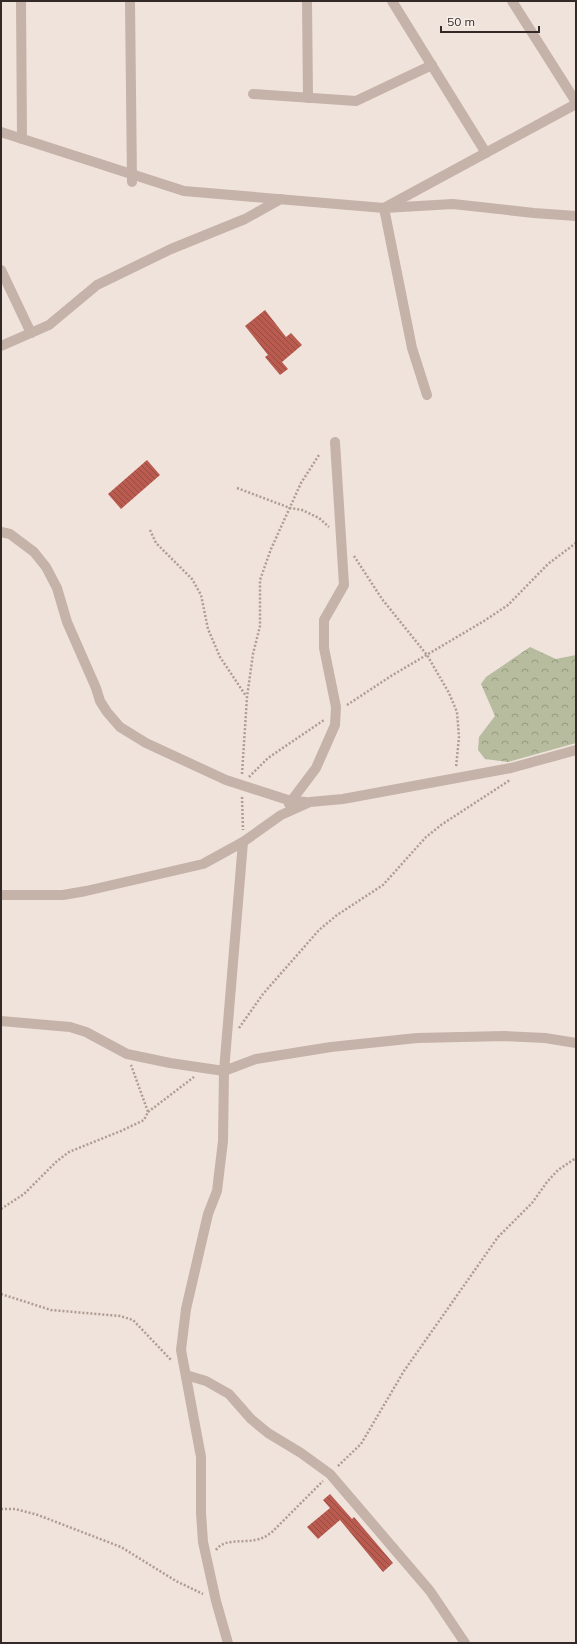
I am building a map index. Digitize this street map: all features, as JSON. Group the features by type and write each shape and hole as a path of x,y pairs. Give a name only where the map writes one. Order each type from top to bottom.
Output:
{"street":[{"path":"20,1 22,139"},
{"path":"130,1 132,178"},
{"path":"307,1 308,98"},
{"path":"392,1 486,153"},
{"path":"384,208 576,103 512,1"},
{"path":"253,94 356,101 432,65"},
{"path":"1,132 132,178 184,192 384,208 453,204 576,216"},
{"path":"1,346 49,325 97,285 171,249 245,219 281,199"},
{"path":"384,208 412,348 427,395"},
{"path":"1,270 31,333"},
{"path":"281,815 316,768 335,725 336,707 324,648 324,620 344,585 335,442"},
{"path":"1,532 10,534 34,552 46,567 57,588 67,622 96,688 100,701 120,727 146,743 226,780 291,801 310,802 343,799 456,779 511,768 576,750"},
{"path":"1,895 63,895 116,885 203,864 243,842 281,815 310,802"},
{"path":"228,1643 216,1600 203,1542 201,1513 201,1457 181,1350 186,1309 208,1214 217,1191 218,1184 223,1141 224,1071 243,842"},
{"path":"1,1021 70,1027 86,1032 127,1054 224,1071 256,1059 331,1047 417,1038 505,1036 545,1038 576,1043"},
{"path":"186,1375 206,1381 230,1394 251,1419 268,1433 301,1453 330,1474 430,1591 465,1643"}],"path":[{"path":"243,842 243,745 247,697 253,654 260,626 260,580 271,549 301,483 318,455"},
{"path":"237,488 290,508 302,510 319,518 341,537"},
{"path":"150,530 156,543 192,579 201,596 208,629 220,657 247,697"},
{"path":"242,785 252,772 268,758 335,712 508,605 548,564 576,543"},
{"path":"354,556 382,599 427,655 449,693 457,712 459,738 456,779"},
{"path":"238,1029 263,994 319,930 337,915 383,886 426,838 441,825 510,780"},
{"path":"127,1054 148,1112"},
{"path":"1,1209 24,1194 57,1161 69,1152 122,1131 144,1120 148,1112 205,1068"},
{"path":"209,1569 214,1552 219,1546 226,1543 256,1540 266,1537 361,1444 404,1371 498,1237 532,1203 547,1182 558,1170 576,1158"},
{"path":"1,1294 51,1310 120,1316 133,1320 186,1375"},
{"path":"1,1509 15,1509 38,1515 121,1547 176,1581 216,1600"}],"green space":[{"path":"530,647 556,659 576,655 576,743 508,762 485,759 478,750 479,737 495,716 481,684 486,677"}],"building":[{"path":"265,310 286,337 291,333 302,345 282,362 288,369 280,375 265,357 268,355 245,326"},
{"path":"147,460 160,475 121,509 108,494"},
{"path":"330,1494 352,1519 354,1517 393,1563 383,1572 340,1520 318,1539 307,1527 330,1508 323,1500"}]}
